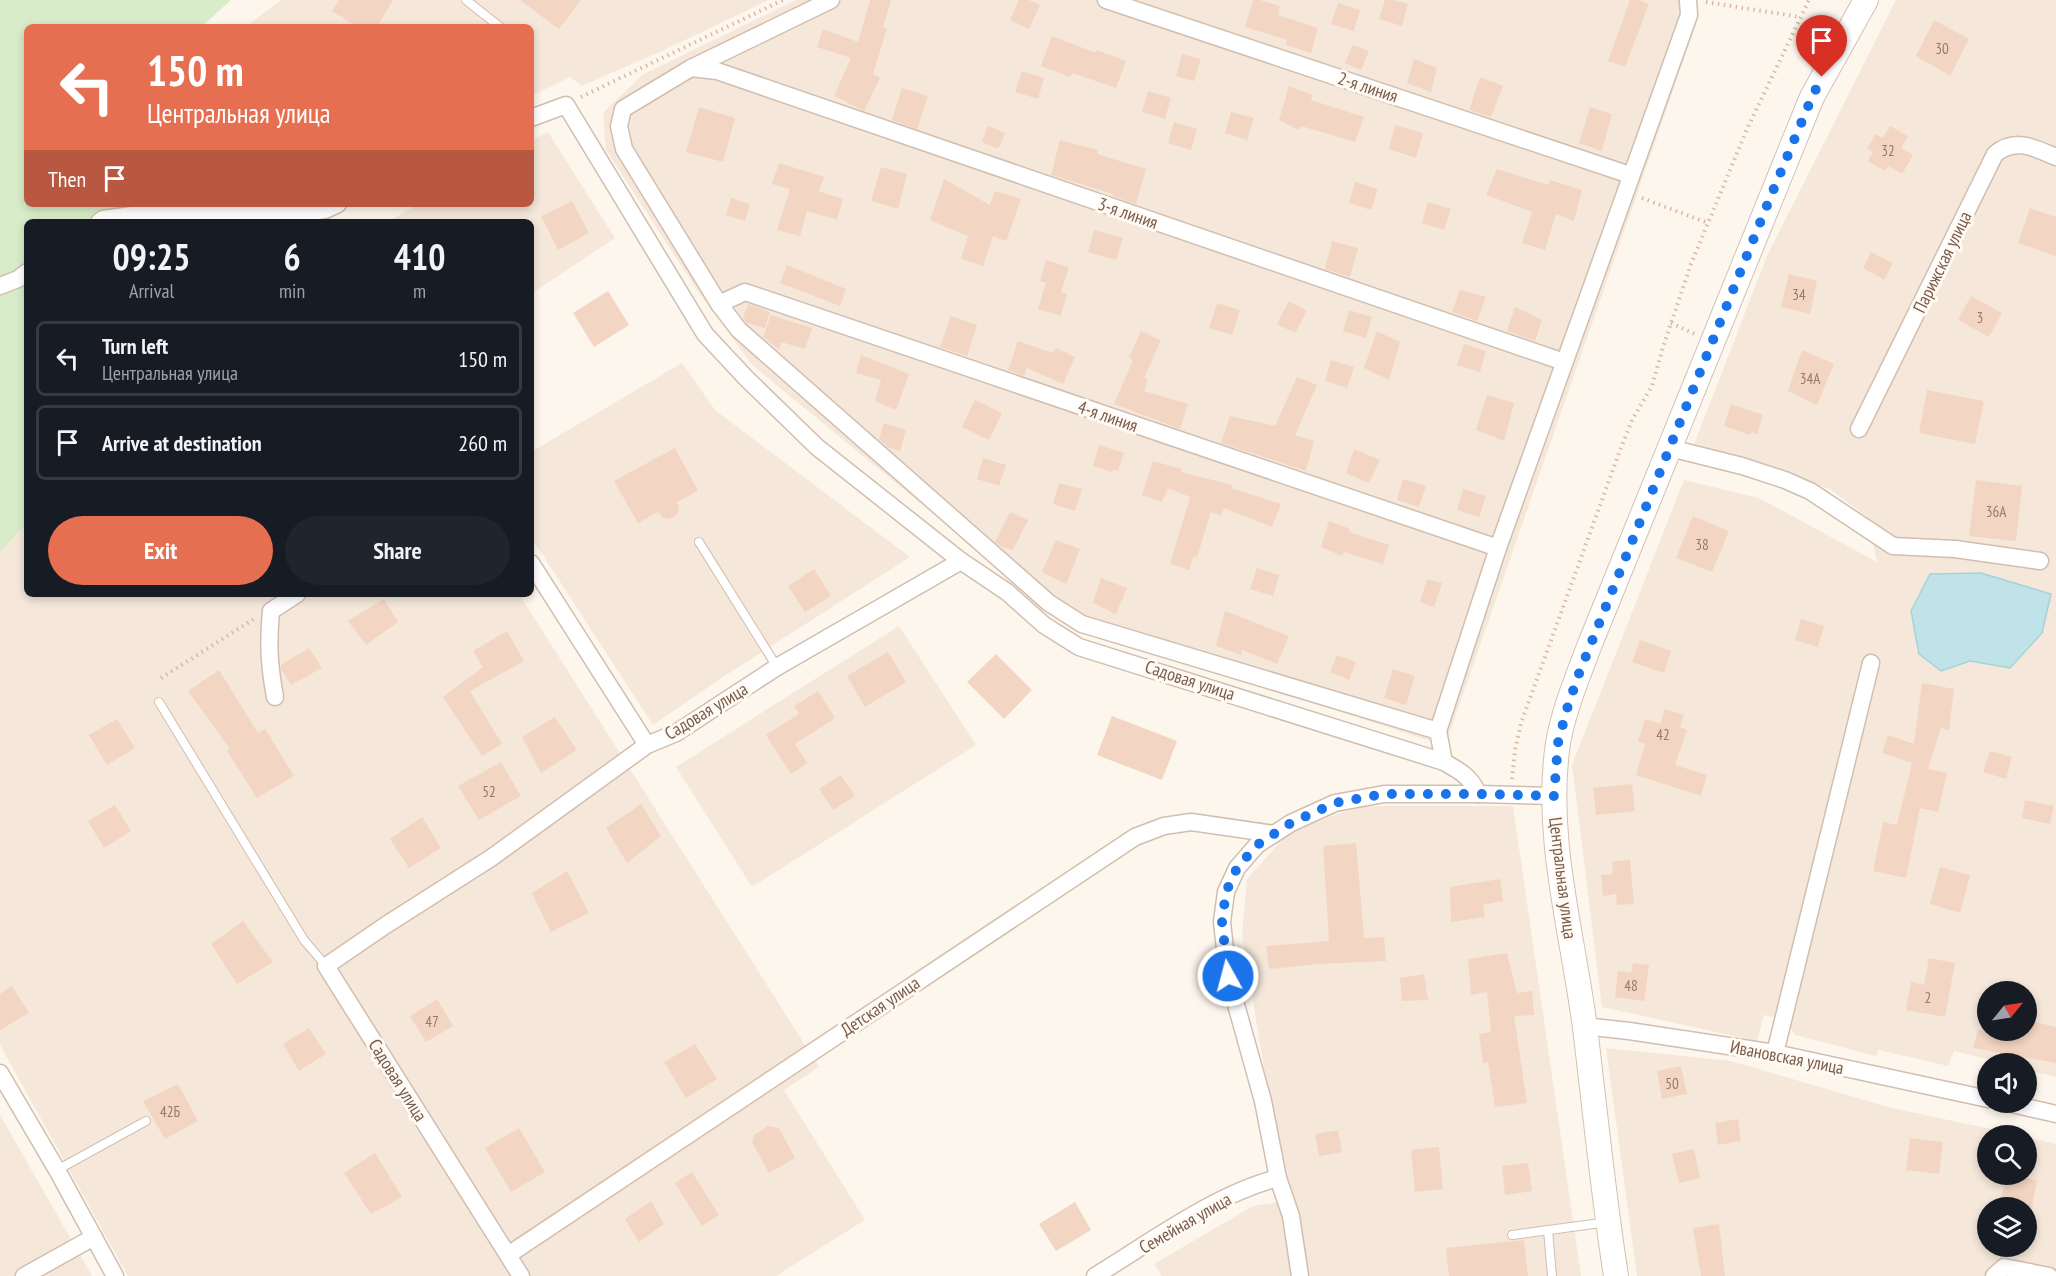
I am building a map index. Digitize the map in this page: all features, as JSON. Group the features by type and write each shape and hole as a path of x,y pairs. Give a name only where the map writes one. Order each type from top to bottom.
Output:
{"main road":[{"name":"Центральная улица","path":"1616,1276 1584,1026 1561,880 1554,796 1558,743 1566,712 1590,644 1812,97 1866,0"}],"street":[{"path":"831,0 691,68 623,110 619,126 624,149 718,303 739,330 1049,603 1083,624 1438,732"},
{"name":"2-я линия","path":"1106,0 1630,174"},
{"path":"1444,762 1438,732 1498,548 1630,174 1695,1"},
{"name":"3-я линия","path":"691,68 717,71 1564,362"},
{"path":"534,117 566,105 705,334 746,378 817,447 961,561"},
{"name":"Парижская улица","path":"1859,429 1995,154 2002,148 2024,144 2056,157"},
{"path":"103,219 147,213 309,213 332,207"},
{"path":"0,286 24,274"},
{"name":"4-я линия","path":"718,303 745,292 1498,548"},
{"path":"1670,448 1742,466 1802,487 1893,546 1955,549 2040,561"},
{"name":"Садовая улица","path":"521,1276 326,966 491,858 647,745 676,733 777,667 961,561 1007,592 1044,625 1079,647 1444,762 1466,775 1478,794"},
{"path":"534,568 647,745"},
{"path":"274,697 268,663 272,611 293,597"},
{"path":"1775,1053 1871,663"},
{"path":"1300,1276 1291,1216 1278,1178 1263,1101 1228,976 1222,922 1226,892 1237,868 1257,845 1291,823 1335,803 1384,794 1554,796"},
{"name":"Детская улица","path":"508,1255 1135,837 1164,826 1191,822 1274,834"},
{"name":"Ивановская улица","path":"1584,1026 1629,1030 1775,1053 1977,1097"},
{"path":"0,1073 115,1276"},
{"path":"2037,1110 2056,1114"},
{"name":"Семейная улица","path":"1095,1276 1225,1198 1257,1183 1278,1178"},
{"path":"24,1276 94,1237"},
{"path":"1994,1276 2004,1267 2049,1276"}],"lane":[{"path":"466,0 496,24"},
{"path":"298,219 309,213"},
{"path":"699,542 777,667"},
{"path":"159,702 304,940 326,966"},
{"path":"57,1170 146,1121"},
{"path":"1512,1235 1608,1222"},
{"path":"1548,1230 1552,1276"}],"path":[{"path":"566,105 783,0"},
{"path":"1513,795 1511,770 1521,723 1619,453 1632,420 1652,387 1680,296 1746,129 1809,0"},
{"path":"1695,1 1800,17"},
{"path":"1625,191 1708,224"},
{"path":"161,678 248,622 272,611"}],"shaded area":[{"path":"281,0 769,0 582,86 570,77 534,95 534,24 249,24"},
{"path":"796,0 1695,0 1699,16 1445,746 1080,626 1039,600 752,365 699,293 606,150 603,113 642,75"},
{"path":"1896,0 2056,0 2056,1077 2037,1072 2037,1053 1977,1053 1977,1057 1954,1051 1948,1066 1879,1050 1876,1056 1795,1035 1786,1020 1764,1015 1757,1041 1602,1007 1572,765 1684,480 1759,498 1877,562 1867,517 1830,489 1693,447 1767,256"},
{"path":"548,132 615,238 534,292 534,219 392,219 414,207 534,207 534,139"},
{"path":"682,363 715,410 910,557 723,677 653,725 534,542 534,450"},
{"path":"24,526 24,597 521,597 819,1067 784,1090 865,1220 776,1276 128,1276 0,1045 0,552"},
{"path":"899,626 976,745 752,887 676,767"},
{"path":"1360,806 1513,806 1581,1276 1162,1276 1154,1264 1253,1206 1286,1201 1242,935 1247,879 1289,832"},
{"path":"1606,1048 1731,1061 1892,1108 1977,1126 1977,1185 2037,1185 2037,1139 2056,1144 2056,1276 1637,1276"},
{"path":"0,1115 92,1276 0,1276"}],"green space":[{"path":"0,0 231,0 204,24 24,24 24,207 171,207 180,219 24,219 24,526 0,552"}],"water":[{"path":"1981,573 2051,594 2042,633 2010,668 1970,661 1941,671 1919,654 1911,611 1930,574"}],"building":[{"path":"339,0 393,0 379,24 353,24 332,11"},
{"path":"520,0 581,0 559,29"},
{"path":"870,0 891,0 883,27 887,28 873,74 880,78 864,111 834,96 851,58 817,47 823,29 858,42"},
{"path":"1019,0 1029,0 1040,5 1029,29 1010,20"},
{"path":"1253,0 1280,6 1278,15 1318,28 1311,53 1286,45 1287,40 1245,27"},
{"path":"1385,0 1408,4 1402,26 1379,19"},
{"path":"1630,0 1639,0 1649,4 1625,67 1608,61"},
{"path":"1338,3 1360,10 1354,31 1331,24"},
{"path":"1934,20 1969,39 1950,76 1916,56"},
{"path":"1052,36 1096,53 1096,50 1126,61 1116,88 1072,73 1070,77 1041,66"},
{"path":"1353,45 1369,51 1361,70 1345,63"},
{"path":"1182,54 1201,59 1194,81 1176,76"},
{"path":"1414,59 1437,68 1431,92 1407,83"},
{"path":"1022,71 1044,78 1038,99 1015,92"},
{"path":"1480,77 1503,86 1491,117 1469,110"},
{"path":"1289,86 1312,95 1311,100 1364,117 1355,142 1301,126 1299,130 1279,120"},
{"path":"902,88 928,96 917,129 892,120"},
{"path":"1148,91 1171,98 1165,119 1142,112"},
{"path":"699,107 735,118 723,162 686,152"},
{"path":"1590,107 1612,114 1602,151 1579,143"},
{"path":"1231,112 1254,118 1247,140 1225,133"},
{"path":"1174,122 1197,129 1191,150 1168,143"},
{"path":"1395,125 1423,133 1416,158 1389,149"},
{"path":"988,126 1005,133 998,149 982,142"},
{"path":"1890,126 1908,136 1901,148 1913,155 1902,174 1888,166 1885,171 1868,161 1873,152 1867,149 1876,134 1883,138"},
{"path":"1060,140 1098,150 1097,154 1146,169 1136,204 1113,196 1113,194 1051,175"},
{"path":"779,163 825,177 818,191 843,199 837,220 807,211 800,236 777,230 790,189 772,184"},
{"path":"881,167 907,174 898,209 871,201"},
{"path":"1497,169 1548,185 1550,180 1582,190 1574,221 1556,214 1545,250 1522,243 1532,212 1486,195"},
{"path":"944,179 990,205 995,191 1021,199 1006,241 993,236 983,266 961,259 968,236 930,220"},
{"path":"1355,182 1378,189 1371,210 1349,203"},
{"path":"731,198 750,204 745,221 726,215"},
{"path":"572,201 589,233 558,250 541,216"},
{"path":"1428,202 1451,209 1444,230 1422,223"},
{"path":"2030,208 2056,217 2056,256 2018,243"},
{"path":"1094,230 1123,238 1116,260 1088,252"},
{"path":"1332,241 1358,248 1350,277 1325,269"},
{"path":"1871,252 1893,263 1884,280 1863,268"},
{"path":"1046,260 1069,267 1061,292 1067,294 1061,316 1038,309 1046,283 1040,281"},
{"path":"787,265 846,289 840,306 780,283"},
{"path":"1789,274 1817,281 1810,314 1781,307"},
{"path":"1460,290 1486,297 1477,321 1452,312"},
{"path":"608,291 629,325 594,347 573,313"},
{"path":"1971,296 2002,313 1989,337 1958,320"},
{"path":"1289,301 1307,311 1295,333 1277,324"},
{"path":"1217,303 1240,310 1232,335 1209,328"},
{"path":"748,304 770,312 765,328 747,323 743,318"},
{"path":"1515,307 1542,320 1535,341 1507,331"},
{"path":"1349,310 1372,317 1366,338 1343,331"},
{"path":"771,315 812,328 805,349 781,342 779,349 763,337"},
{"path":"951,316 977,325 967,356 940,347"},
{"path":"1141,331 1161,340 1144,378 1148,380 1144,391 1188,404 1180,429 1114,404 1133,360 1129,358"},
{"path":"1377,331 1400,342 1389,380 1364,368"},
{"path":"1018,341 1053,353 1056,348 1075,357 1063,384 1027,368 1024,376 1008,370"},
{"path":"1464,344 1486,351 1480,372 1457,365"},
{"path":"1802,350 1834,364 1817,405 1788,391"},
{"path":"861,355 909,374 896,410 875,401 881,380 856,373"},
{"path":"1331,360 1354,367 1347,388 1325,381"},
{"path":"1297,377 1317,385 1295,435 1314,441 1306,471 1221,443 1230,416 1275,426"},
{"path":"1927,390 1984,401 1975,444 1919,433"},
{"path":"1487,395 1514,403 1504,441 1476,430"},
{"path":"975,400 1002,413 989,440 962,427"},
{"path":"1731,404 1763,415 1757,434 1751,432 1750,435 1724,426"},
{"path":"884,423 906,430 900,451 888,447 879,439"},
{"path":"1099,445 1124,453 1118,471 1113,469 1112,472 1093,466"},
{"path":"675,448 698,491 677,502 679,509 676,516 669,519 663,518 658,512 638,523 614,481"},
{"path":"1354,449 1380,460 1369,483 1346,473"},
{"path":"983,458 1006,465 999,486 977,479"},
{"path":"1153,461 1182,469 1181,472 1232,485 1231,488 1281,504 1272,527 1224,508 1221,516 1211,512 1197,557 1194,556 1189,570 1170,564 1190,497 1168,488 1162,502 1142,495"},
{"path":"1403,479 1426,486 1419,507 1397,500"},
{"path":"1976,480 2022,486 2016,541 1969,536"},
{"path":"1059,483 1082,489 1075,511 1053,504"},
{"path":"1463,489 1486,496 1479,517 1457,510"},
{"path":"1010,512 1028,520 1013,550 995,542"},
{"path":"1693,516 1729,531 1712,572 1676,558"},
{"path":"1329,521 1350,529 1349,532 1389,545 1383,564 1344,552 1342,556 1321,547"},
{"path":"1056,540 1080,549 1066,584 1042,572"},
{"path":"1257,568 1279,575 1273,596 1250,589"},
{"path":"814,569 831,596 805,612 788,586"},
{"path":"1101,578 1127,588 1116,614 1093,603"},
{"path":"1427,579 1442,583 1434,607 1420,602"},
{"path":"384,599 398,622 366,645 348,621"},
{"path":"1225,611 1289,636 1277,664 1242,650 1241,655 1216,646"},
{"path":"1801,619 1824,626 1818,647 1795,640"},
{"path":"507,631 524,661 470,691 502,744 482,756 443,697 483,667 473,651"},
{"path":"1640,640 1671,651 1664,673 1632,662"},
{"path":"309,648 322,668 291,685 281,665"},
{"path":"888,652 906,682 865,707 847,676"},
{"path":"996,654 1032,690 1004,719 967,682"},
{"path":"1337,655 1356,662 1349,680 1330,672"},
{"path":"1393,669 1415,676 1406,705 1384,698"},
{"path":"219,670 258,733 265,729 294,776 257,798 227,751 230,749 188,691"},
{"path":"1922,683 1954,689 1949,730 1941,728 1928,769 1947,773 1938,812 1920,808 1906,878 1873,871 1883,822 1897,825 1912,763 1882,753 1888,735 1914,744"},
{"path":"818,691 835,718 795,744 807,763 791,774 766,735 799,714 794,706"},
{"path":"1665,709 1684,715 1680,727 1687,730 1675,765 1707,775 1701,796 1636,775 1645,744 1638,741 1645,719 1660,724"},
{"path":"1112,716 1177,741 1162,780 1097,755"},
{"path":"555,717 577,750 541,773 522,737"},
{"path":"117,719 135,748 107,765 89,735"},
{"path":"1990,751 2012,757 2006,779 1983,772"},
{"path":"501,762 521,796 479,820 458,786"},
{"path":"841,775 855,796 833,810 819,789"},
{"path":"1632,784 1635,811 1596,815 1593,788"},
{"path":"2025,800 2054,806 2050,824 2022,818"},
{"path":"641,804 661,836 627,863 606,828"},
{"path":"115,805 131,831 104,848 88,821"},
{"path":"422,817 441,848 409,868 390,839"},
{"path":"1356,843 1364,938 1384,937 1386,961 1269,969 1266,946 1329,941 1323,846"},
{"path":"1630,860 1634,904 1617,905 1616,894 1603,896 1601,875 1613,874 1612,861"},
{"path":"1940,867 1970,875 1960,913 1930,904"},
{"path":"567,871 589,913 551,932 532,893"},
{"path":"1500,879 1503,901 1483,905 1485,917 1451,922 1450,887"},
{"path":"243,921 273,962 237,984 211,944"},
{"path":"1507,953 1517,993 1532,991 1534,1015 1514,1016 1527,1103 1495,1107 1488,1062 1483,1063 1479,1034 1491,1032 1487,992 1471,995 1468,959"},
{"path":"1929,958 1955,963 1945,1017 1906,1010 1911,982 1924,985"},
{"path":"1633,963 1649,965 1644,1001 1615,997 1618,971 1631,973"},
{"path":"1424,974 1428,1000 1402,1001 1400,978"},
{"path":"12,986 29,1013 0,1030 0,994"},
{"path":"437,999 453,1026 426,1042 410,1016"},
{"path":"2037,1023 2056,1027 2056,1063 2037,1060 2037,1053 2001,1053 1973,1048 1977,1034 1977,1041 2037,1041"},
{"path":"309,1028 326,1054 299,1071 283,1044"},
{"path":"695,1044 717,1079 686,1098 664,1062"},
{"path":"1681,1066 1687,1094 1662,1099 1657,1071"},
{"path":"178,1084 198,1121 165,1139 143,1101"},
{"path":"1738,1119 1741,1141 1718,1145 1715,1123"},
{"path":"768,1126 779,1128 795,1158 769,1173 752,1142 754,1135"},
{"path":"519,1128 545,1172 511,1192 485,1148"},
{"path":"1338,1130 1342,1152 1319,1156 1315,1134"},
{"path":"1910,1138 1943,1142 1939,1174 1906,1170"},
{"path":"1439,1147 1443,1189 1415,1192 1411,1150"},
{"path":"1694,1149 1700,1178 1679,1183 1672,1154"},
{"path":"375,1153 402,1197 371,1214 344,1173"},
{"path":"1528,1163 1532,1191 1505,1195 1502,1166"},
{"path":"692,1172 719,1215 702,1226 675,1183"},
{"path":"2004,1185 2036,1185 2034,1197 2002,1197"},
{"path":"651,1201 664,1224 639,1242 625,1219"},
{"path":"1075,1202 1091,1230 1056,1251 1039,1224"},
{"path":"1719,1224 1725,1276 1701,1276 1693,1228"},
{"path":"1524,1240 1528,1276 1449,1276 1446,1248"}],"route":[{"path":"1228,976 1222,922 1226,892 1237,868 1257,845 1291,823 1335,803 1384,794 1554,796 1558,743 1578,676 1770,198 1822,77"}]}
